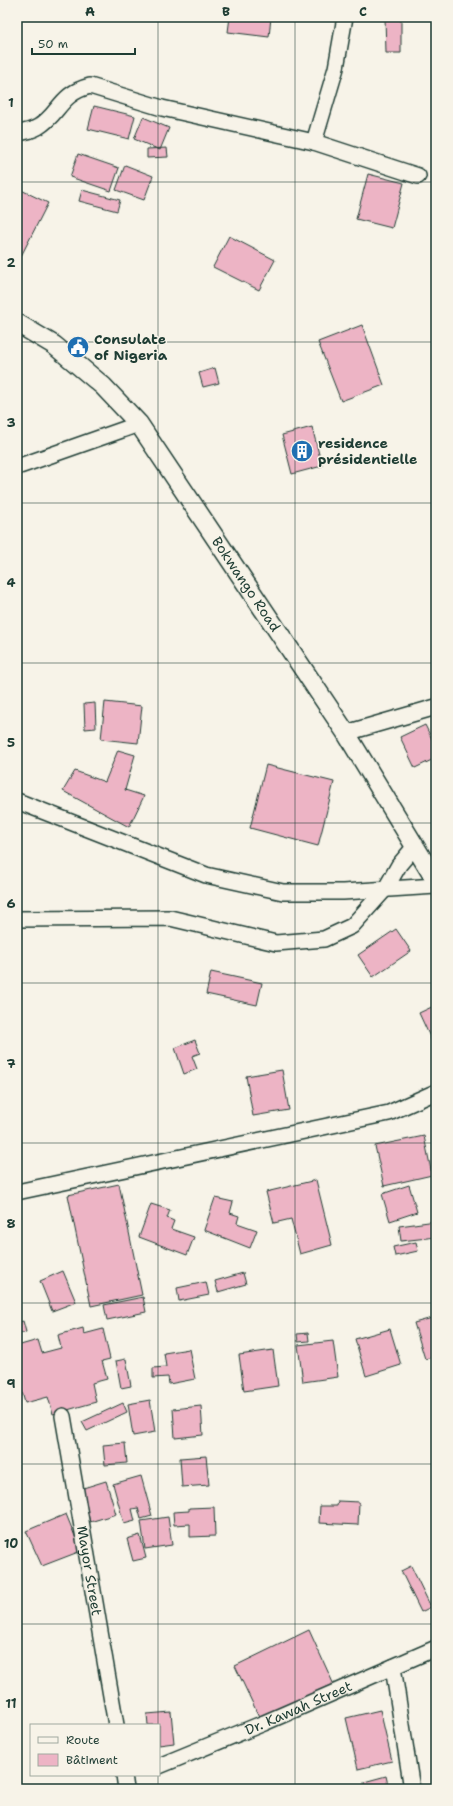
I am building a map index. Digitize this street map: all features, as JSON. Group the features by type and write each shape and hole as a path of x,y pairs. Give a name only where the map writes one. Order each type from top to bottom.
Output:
{"street":[{"path":"314,142 336,68 345,17"},
{"path":"17,134 40,126 66,97 78,89 90,86 162,108 314,142 418,176"},
{"name":"Bokwango Road","path":"17,323 54,345 103,386 139,424 346,733 436,882"},
{"path":"17,467 139,424"},
{"path":"346,733 436,707"},
{"path":"17,800 206,875 283,892 343,892 386,888 436,886"},
{"path":"17,919 170,918 276,943 324,939 352,926 386,888 399,865 415,846"},
{"path":"17,1192 388,1112 436,1092"},
{"name":"Mayor Street","path":"63,1416 116,1724"},
{"name":"Dr. Kawah Street","path":"160,1766 264,1723 436,1648"},
{"path":"393,1667 412,1789"}],"building":[{"path":"230,17 271,17 269,37 228,32"},
{"path":"385,17 401,17 401,53 386,53"},
{"path":"94,106 135,116 129,139 88,129"},
{"path":"143,117 169,128 160,150 134,139"},
{"path":"167,148 168,157 147,158 147,149"},
{"path":"78,154 119,168 111,191 70,177"},
{"path":"125,165 153,176 144,200 116,190"},
{"path":"368,174 404,183 392,228 356,219"},
{"path":"17,188 48,203 17,264"},
{"path":"82,190 120,200 117,211 79,201"},
{"path":"229,236 275,260 259,290 213,267"},
{"path":"362,325 384,385 341,401 318,342"},
{"path":"215,368 219,383 203,387 199,373"},
{"name":"residence présidentielle","path":"312,427 322,466 292,474 282,435"},
{"path":"105,702 142,706 138,743 101,739"},
{"path":"95,703 96,728 85,729 84,704"},
{"path":"425,725 436,747 436,758 415,768 400,737"},
{"path":"118,750 135,755 125,790 144,796 129,827 63,791 75,771 105,782"},
{"path":"266,765 334,782 318,846 250,828"},
{"path":"396,929 411,951 373,977 358,955"},
{"path":"211,972 262,983 257,1005 206,994"},
{"path":"436,1005 436,1050 419,1013"},
{"path":"195,1040 200,1053 192,1056 197,1069 184,1074 175,1048"},
{"path":"282,1070 289,1110 253,1116 246,1076"},
{"path":"424,1136 432,1175 384,1186 375,1146"},
{"path":"316,1180 332,1245 300,1254 291,1219 274,1223 266,1192"},
{"path":"119,1184 142,1295 91,1306 68,1195"},
{"path":"409,1185 417,1212 390,1221 382,1194"},
{"path":"215,1198 233,1202 230,1213 239,1216 237,1223 257,1230 250,1248 204,1230"},
{"path":"151,1204 170,1210 167,1218 174,1221 171,1229 194,1237 187,1255 139,1237"},
{"path":"436,1221 436,1237 401,1241 399,1226"},
{"path":"416,1242 418,1251 395,1256 393,1247"},
{"path":"63,1271 76,1302 52,1311 40,1281"},
{"path":"243,1273 246,1284 218,1292 215,1281"},
{"path":"206,1282 209,1295 179,1301 177,1288"},
{"path":"143,1297 146,1312 107,1320 104,1305"},
{"path":"436,1317 436,1356 425,1359 414,1323"},
{"path":"23,1321 26,1332 17,1335 17,1323"},
{"path":"83,1328 84,1334 103,1329 110,1359 102,1361 107,1379 92,1383 96,1402 53,1414 48,1397 25,1403 17,1373 17,1346 38,1340 42,1353 61,1348 58,1335"},
{"path":"390,1329 401,1365 366,1376 355,1339"},
{"path":"308,1333 309,1341 298,1342 297,1334"},
{"path":"333,1341 338,1377 303,1382 298,1345"},
{"path":"189,1349 195,1379 169,1384 168,1377 153,1378 153,1368 166,1367 164,1353"},
{"path":"273,1350 278,1386 244,1391 239,1355"},
{"path":"126,1359 131,1386 121,1388 116,1361"},
{"path":"150,1400 155,1432 133,1436 128,1404"},
{"path":"123,1403 127,1412 87,1431 82,1422"},
{"path":"201,1406 203,1435 175,1438 173,1409"},
{"path":"125,1443 127,1463 105,1465 103,1445"},
{"path":"206,1456 209,1485 182,1487 180,1458"},
{"path":"141,1476 152,1516 141,1519 138,1508 132,1509 135,1521 124,1524 113,1484"},
{"path":"106,1481 116,1514 90,1522 80,1489"},
{"path":"338,1501 359,1502 358,1525 319,1523 320,1506 337,1506"},
{"path":"214,1507 215,1536 190,1537 190,1524 174,1525 173,1512 189,1511 189,1508"},
{"path":"66,1514 81,1551 42,1566 26,1531"},
{"path":"168,1517 172,1545 145,1549 141,1521"},
{"path":"140,1535 146,1558 133,1561 127,1539"},
{"path":"411,1566 431,1607 421,1612 401,1571"},
{"path":"309,1630 334,1685 262,1723 235,1666"},
{"path":"380,1710 392,1761 358,1769 346,1718"},
{"path":"171,1712 174,1743 160,1745 160,1724 148,1724 147,1714"},
{"path":"386,1776 389,1789 365,1789 364,1782"}],"place":[{"name":"Consulate of Nigeria","path":"78,347"},
{"name":"residence présidentielle","path":"302,451"}]}
